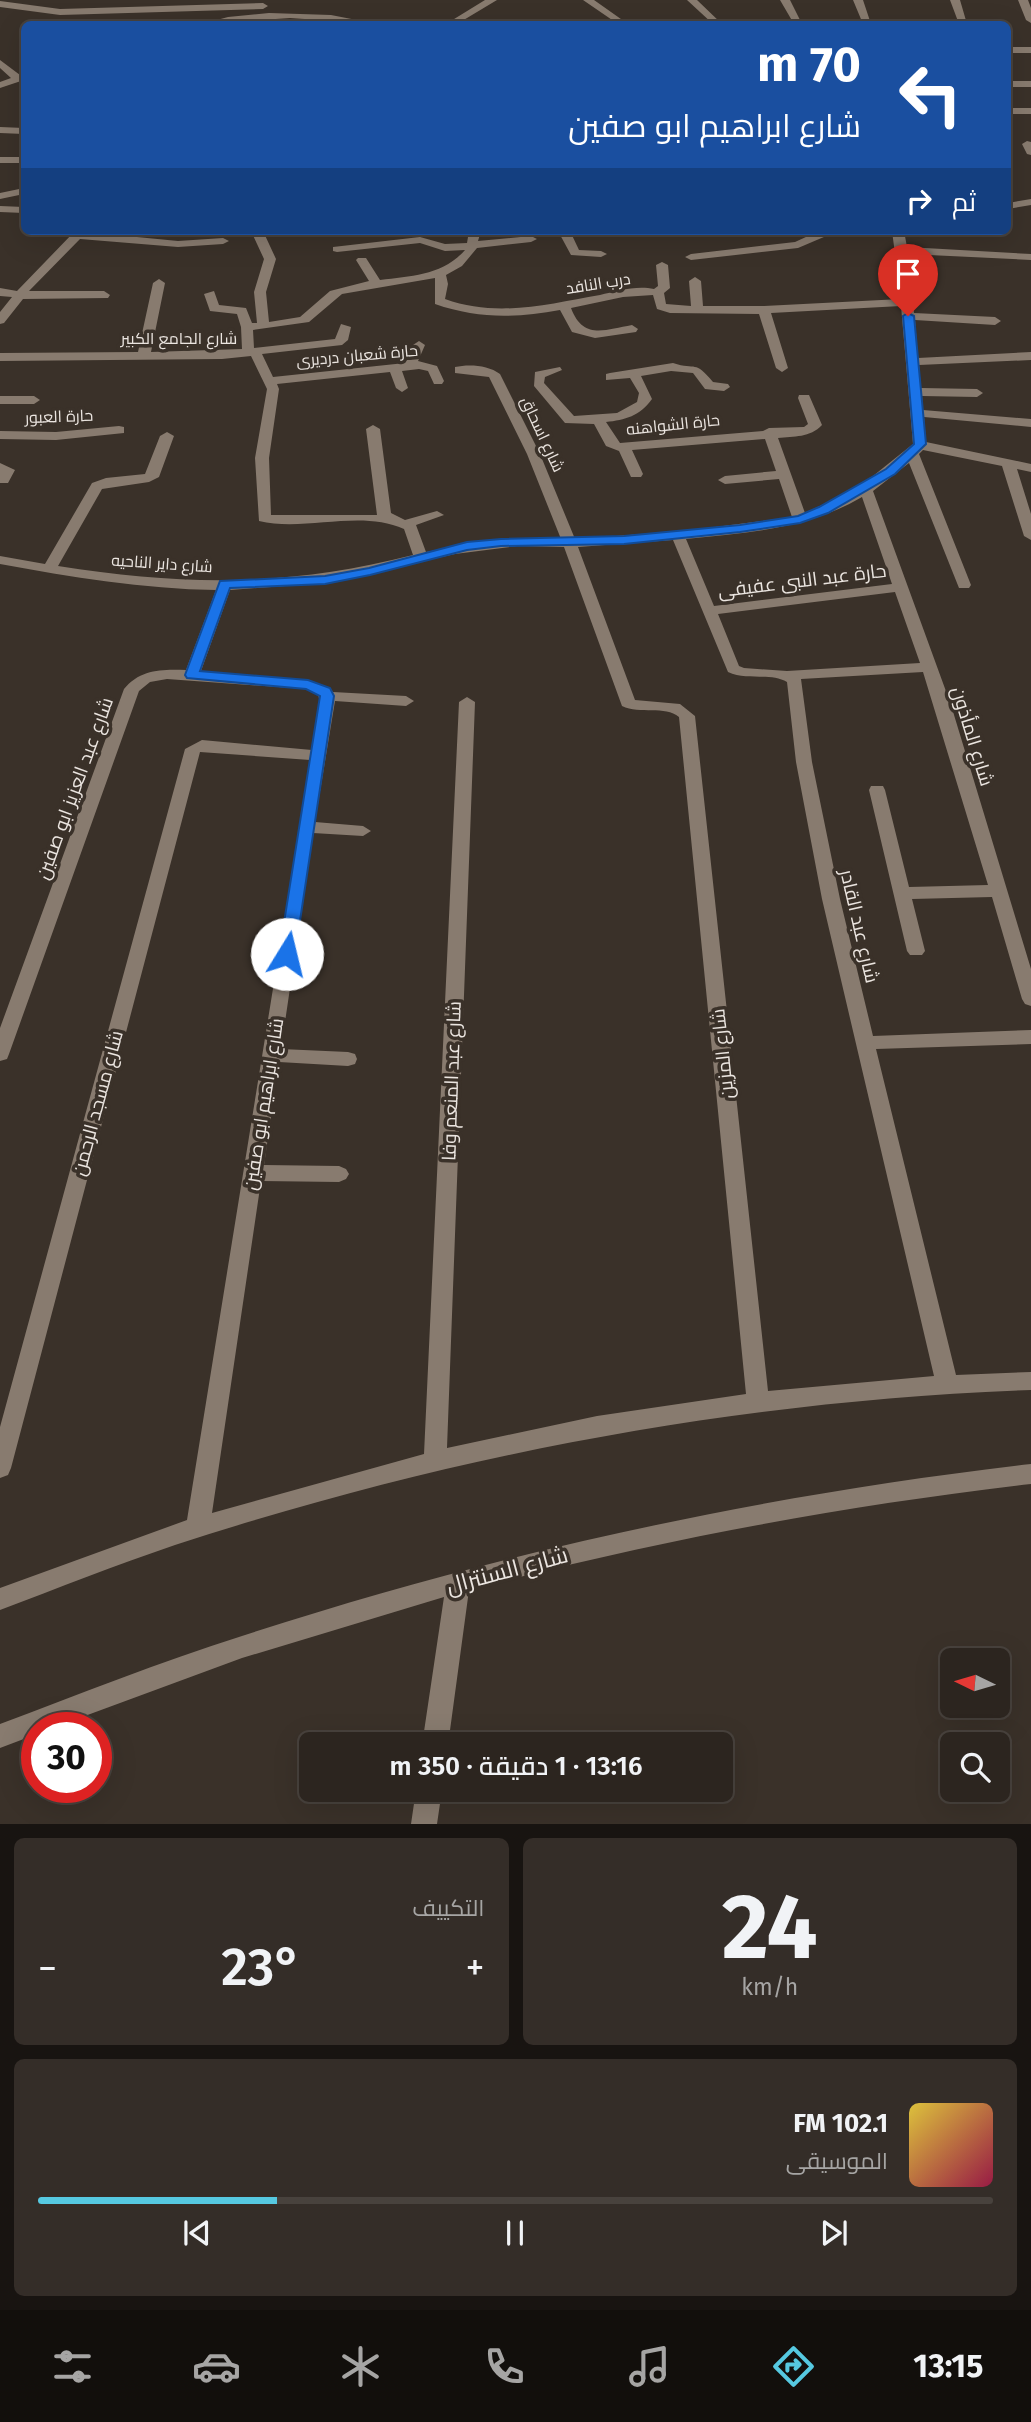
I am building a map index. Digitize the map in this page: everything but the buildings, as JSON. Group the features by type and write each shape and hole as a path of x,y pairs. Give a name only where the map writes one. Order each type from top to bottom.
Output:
{"street":[{"path":"456,21 492,0"},
{"path":"589,0 619,21"},
{"path":"692,0 715,21"},
{"path":"785,0 796,21"},
{"path":"858,0 866,21"},
{"path":"955,0 961,21"},
{"path":"1023,0 1031,20"},
{"path":"0,4 80,12 263,7 278,20 310,21"},
{"path":"220,21 263,7"},
{"path":"0,15 19,8"},
{"path":"1011,50 1031,50"},
{"path":"0,63 21,77"},
{"path":"0,85 21,78"},
{"path":"1011,84 1031,84"},
{"path":"1011,111 1031,111"},
{"path":"0,130 20,131"},
{"path":"0,160 21,160"},
{"path":"0,196 21,192"},
{"path":"1011,205 1031,202"},
{"path":"0,209 21,210"},
{"path":"0,320 77,235"},
{"path":"96,235 171,244 223,241"},
{"path":"259,235 270,259 260,292 263,325"},
{"path":"247,327 305,320 338,291 440,274 464,258 472,246 474,235"},
{"path":"566,235 575,253 601,254"},
{"path":"691,257 799,245 818,235"},
{"path":"899,235 917,413 916,449 964,585"},
{"path":"337,249 428,239 445,248 531,239"},
{"path":"902,250 1031,257"},
{"path":"362,260 377,284"},
{"path":"396,265 406,280"},
{"path":"656,292 664,288 662,265"},
{"name":"درب النافد","path":"440,274 442,284 439,301 462,309 506,312 632,292 656,292 664,308 908,309 995,321"},
{"path":"695,281 696,309"},
{"path":"144,354 159,283"},
{"path":"0,292 20,295 104,295"},
{"path":"210,294 215,308 242,312 251,353 271,381 272,398 261,486 264,518 388,519 410,527 421,558"},
{"path":"564,304 579,331 593,333 632,329"},
{"path":"764,310 782,368"},
{"name":"شارع الجامع الكبير","path":"0,357 251,353 338,342 342,340 345,327"},
{"path":"410,365 419,345"},
{"path":"912,362 1031,356"},
{"name":"حارة شعبان درديرى","path":"271,381 410,365 433,369 438,381"},
{"path":"394,367 402,388"},
{"name":"حارة الشواهنه","path":"610,377 673,367 679,370 694,369 709,386 724,387"},
{"name":"شارع اسحاق","path":"459,370 474,369 494,374 535,453 570,543"},
{"name":"حارة الشواهنه","path":"556,370 539,375 538,383 570,419 622,416 642,405 646,400 645,393 633,373"},
{"path":"915,392 977,393"},
{"name":"حارة الشواهنه","path":"596,419 600,421 611,443 624,447 808,430 814,428 804,398"},
{"name":"حارة العبور","path":"0,400 34,400"},
{"path":"917,413 1031,423"},
{"path":"373,429 383,510 388,519"},
{"name":"حارة العبور","path":"0,435 56,436 119,430"},
{"path":"769,432 800,519"},
{"path":"49,569 97,486 106,482 149,478 153,474 167,436"},
{"path":"624,447 636,474"},
{"path":"916,449 1031,468"},
{"name":"شارع داير الناحيه","path":"0,559 49,569 156,582 225,584 325,580 467,546 501,542 570,543 678,536 800,519 865,488 916,449"},
{"path":"1008,463 1031,536"},
{"path":"725,480 784,474"},
{"name":"شارع المأذون","path":"865,488 930,667 1031,999"},
{"path":"405,524 437,515"},
{"path":"678,536 733,670 752,676 930,667"},
{"name":"شارع المزين","path":"570,543 628,703 642,708 681,710 687,716 758,1401"},
{"path":"225,584 192,675 308,685 325,691 327,696 406,701"},
{"name":"حارة عبد النبى عفيفى","path":"708,611 901,587"},
{"name":"شارع عبد العزيز ابو صفين","path":"0,1054 132,689 137,682 149,676 162,673 192,675"},
{"name":"شارع عبد القادر","path":"789,675 796,685 804,762 831,899 947,1383"},
{"name":"شارع ابراهيم ابو صفين","path":"198,1527 327,696"},
{"name":"شارع عبد المنعم وفا","path":"435,1460 467,702"},
{"name":"شارع مسجد الرحمن","path":"0,1468 193,749 202,745 318,756"},
{"path":"877,790 904,892 916,951"},
{"path":"306,827 363,831"},
{"path":"904,892 997,891"},
{"path":"866,1043 1031,1037"},
{"path":"271,1055 348,1059"},
{"path":"253,1173 339,1174"},
{"path":"0,1600 198,1527 435,1460 597,1426 758,1401 947,1383 1031,1381"},
{"name":"شارع السنترال","path":"0,1736 241,1647 458,1582 627,1539 816,1503 1031,1474"},
{"path":"437,1732 458,1582"},
{"path":"424,1824 427,1802"}],"route":[{"path":"287,954 328,704 327,696 325,691 308,685 192,675 225,584 325,580 370,572 467,546 501,542 570,543 740,529 800,519 824,510 846,500 891,471 920,444 908,316"}]}
